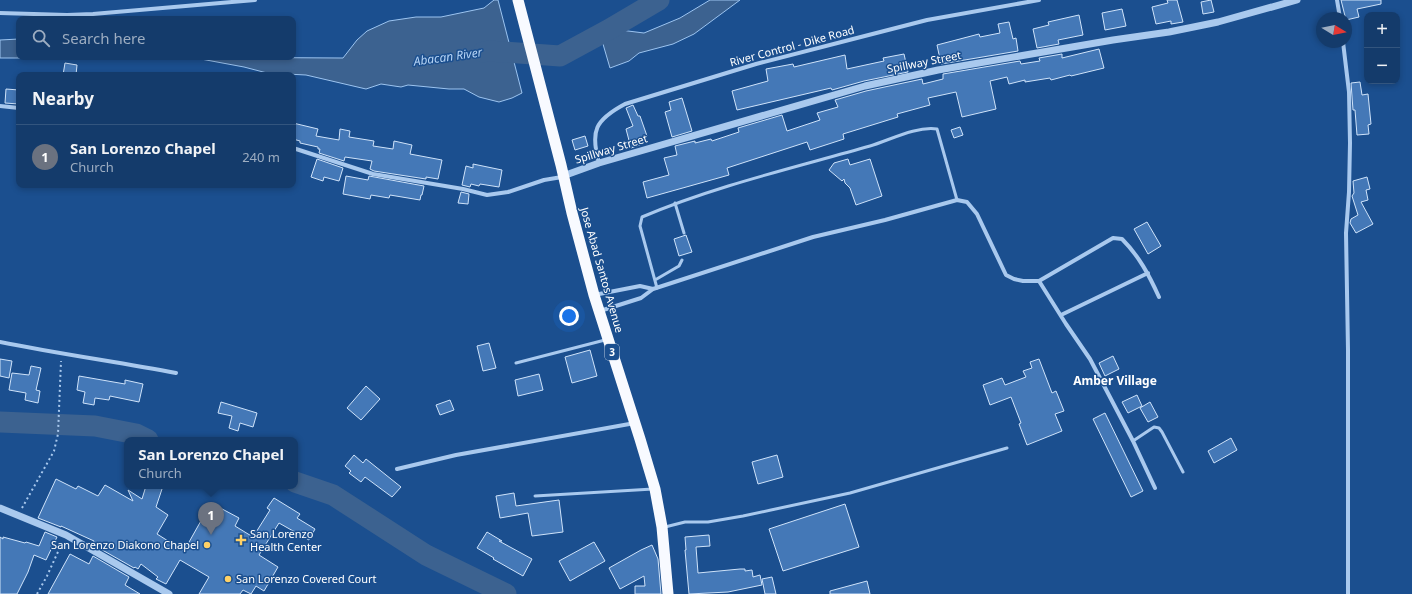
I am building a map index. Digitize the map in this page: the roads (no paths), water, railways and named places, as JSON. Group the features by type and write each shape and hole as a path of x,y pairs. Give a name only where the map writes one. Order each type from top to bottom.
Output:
{"highway":[{"name":"Jose Abad Santos Avenue","path":"518,0 594,295 655,489 662,527 668,594"}],"street":[{"path":"0,13 67,16 255,0"},
{"name":"River Control - Dike Road","path":"599,163 594,137 597,126 612,111 624,104 756,64 853,38 934,18 1039,0"},
{"name":"Spillway Street","path":"563,176 599,163 865,86 938,70 1169,32 1218,22 1297,0"},
{"path":"1337,0 1339,12"},
{"path":"1345,48 1349,92 1350,143 1349,192 1346,232 1348,350 1348,594"},
{"path":"0,106 16,108"},
{"path":"296,149 373,174 487,194 508,192 544,180 563,176"},
{"path":"599,312 641,298 655,289 813,237 885,220 957,200 967,202 977,214 1006,275 1023,281 1040,281 1113,238 1122,239 1134,251 1148,273 1160,297"},
{"path":"1061,315 1148,273"},
{"path":"1040,281 1066,324 1090,359 1133,441 1155,488"},
{"path":"594,295 640,286 655,289"},
{"path":"0,342 176,373"},
{"path":"397,469 456,454 635,422"},
{"path":"0,508 66,535 169,594"}],"lane":[{"path":"655,289 655,280 640,226 642,217 675,203 756,178 870,146 918,130 930,128 937,129 957,200"},
{"path":"675,203 684,233"},
{"path":"655,280 679,266 682,260"},
{"path":"516,363 608,340"},
{"path":"1133,441 1154,427 1159,428 1183,472"},
{"path":"662,527 685,522 708,522 743,516 850,493 1007,448"},
{"path":"535,496 655,489"}],"water":[{"path":"494,0 498,0 522,93 499,102 479,97 464,89 408,85 401,87 381,84 366,89 306,75 296,74 296,72 263,72 207,60 296,60 296,58 343,58 357,40 367,31 389,21 416,17 441,17 484,8"},
{"path":"710,0 740,0 694,34 673,44 639,53 629,61 610,68 598,27 610,25 620,30 644,33 680,18"},
{"path":"16,39 16,58 0,58 0,40"}],"waterway":[{"name":"Abacan River","path":"483,52 489,51 560,56 659,0"},
{"path":"0,422 95,426 136,434 142,437"},
{"path":"298,483 333,495 426,555 506,594"}],"place":[{"name":"San Lorenzo Chapel","path":"211,535"},
{"name":"San Lorenzo Health Center","path":"241,540"},
{"name":"San Lorenzo Diakono Chapel","path":"207,545"},
{"name":"San Lorenzo Covered Court","path":"228,579"}],"district":[{"name":"Amber Village","path":"1115,381"}]}
